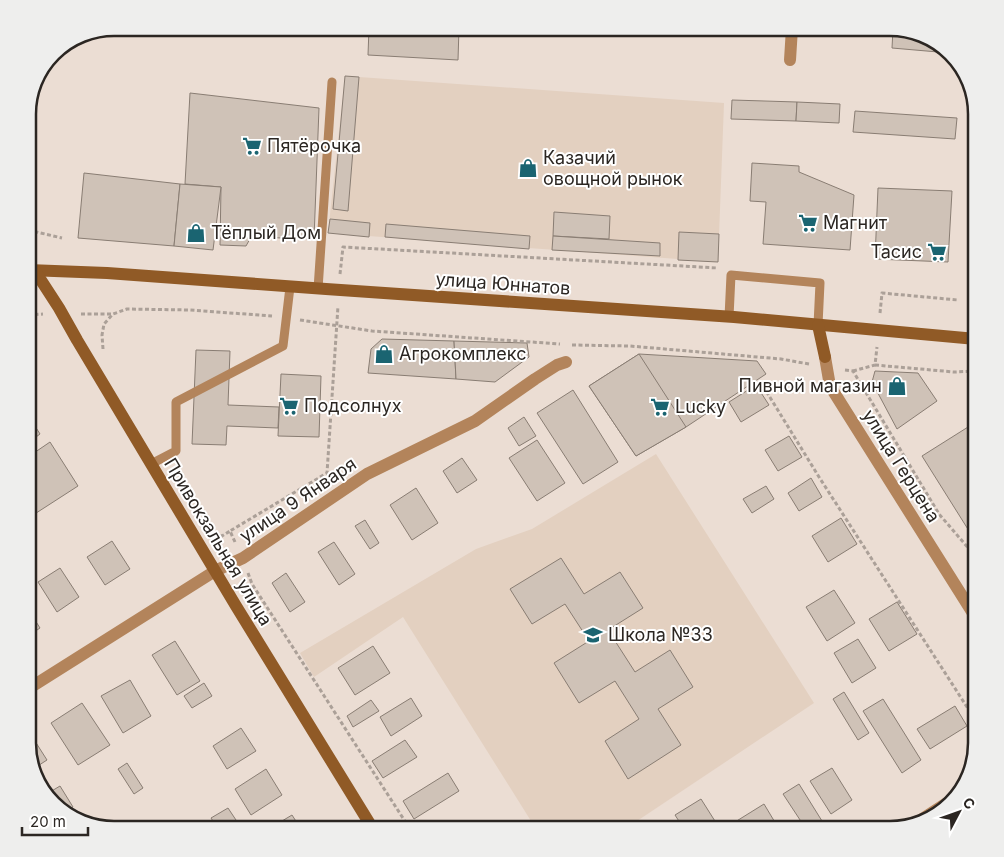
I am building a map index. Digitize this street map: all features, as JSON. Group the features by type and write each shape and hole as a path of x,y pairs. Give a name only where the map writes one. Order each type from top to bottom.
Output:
{"street":[{"path":"790,60 792,36"},
{"name":"улица Юннатов","path":"36,270 107,273 729,317 968,338"},
{"name":"Привокзальная улица","path":"36,277 59,308 215,571 368,821"},
{"name":"улица Герцена","path":"818,325 830,386 968,605"},
{"name":"улица 9 Января","path":"36,684 215,571 243,558 367,474 476,421 556,365 566,362"}],"lane":[{"path":"318,289 332,82"},
{"path":"729,317 732,276 800,281 820,283 818,325"},
{"path":"151,464 176,451 176,402 283,346 290,286"}],"path":[{"path":"36,232 62,238"},
{"path":"104,355 102,335 104,324 113,314 128,309 190,310 286,318 372,331 567,345 630,346"},
{"path":"876,365 954,372 968,371"},
{"path":"763,386 819,477 968,709"},
{"path":"213,533 222,536 230,532"}],"shaded area":[{"name":"Казачий овощной рынок","path":"345,76 724,103 718,262 328,233"},
{"name":"Школа №33","path":"656,454 814,703 637,821 531,821 403,617 314,677 300,653 476,549 532,529"}],"building":[{"path":"369,36 459,36 458,60 368,55"},
{"path":"893,36 919,42 936,52 892,48"},
{"path":"345,76 359,77 348,211 333,209"},
{"name":"Пятёрочка","path":"190,93 319,108 314,239 251,237 246,246 220,245 221,187 185,184"},
{"path":"732,100 797,102 796,121 731,119"},
{"path":"797,102 840,104 839,123 796,121"},
{"path":"855,111 957,118 955,139 853,132"},
{"name":"Магнит","path":"752,163 799,166 799,172 854,195 850,250 763,244 766,202 750,201"},
{"path":"84,173 180,184 174,246 78,238"},
{"path":"180,184 221,187 213,250 174,246"},
{"path":"878,188 952,191 948,262 875,259"},
{"path":"554,212 610,216 609,239 553,236"},
{"path":"330,219 370,223 369,237 328,233"},
{"path":"386,224 530,236 529,249 385,237"},
{"path":"679,232 719,234 718,262 678,260"},
{"path":"553,236 660,243 660,256 552,250"},
{"path":"382,339 454,341 456,379 368,373 371,349"},
{"path":"454,341 527,343 529,357 495,382 456,379"},
{"path":"196,350 230,351 228,405 279,407 278,428 227,426 226,445 192,444"},
{"name":"Lucky","path":"639,354 757,361 766,374 686,427 636,456 589,386"},
{"path":"639,354 686,427 636,456 589,386"},
{"path":"875,371 918,373 937,401 897,429 872,382"},
{"path":"281,374 321,376 319,437 278,436"},
{"path":"756,385 769,405 741,422 729,402"},
{"path":"573,390 618,462 583,484 537,413"},
{"path":"524,417 536,436 519,446 508,428"},
{"path":"968,427 968,529 922,456"},
{"path":"36,428 40,434 36,437"},
{"path":"789,436 802,457 778,471 765,450"},
{"path":"537,440 565,483 537,501 509,458"},
{"path":"50,442 78,486 36,513 36,452"},
{"path":"462,458 477,480 457,493 443,471"},
{"path":"811,478 822,497 799,511 788,493"},
{"path":"766,486 774,499 752,513 743,499"},
{"path":"416,488 438,523 412,540 390,505"},
{"path":"841,518 857,544 828,562 812,536"},
{"path":"365,520 379,543 370,549 355,526"},
{"path":"112,541 130,569 105,585 87,557"},
{"path":"334,542 355,574 339,585 318,552"},
{"path":"561,558 584,594 620,572 643,608 608,630 635,672 670,650 693,687 658,709 681,745 628,779 605,741 639,719 615,681 579,703 554,663 589,641 565,604 532,624 510,589"},
{"path":"60,568 79,597 57,612 38,582"},
{"path":"286,573 305,602 290,612 272,583"},
{"path":"834,590 855,623 827,641 806,607"},
{"path":"897,602 917,634 889,651 869,619"},
{"path":"36,622 40,628 36,631"},
{"path":"858,639 876,668 852,683 834,653"},
{"path":"175,641 200,681 177,695 152,655"},
{"path":"373,646 390,673 355,695 338,668"},
{"path":"130,680 151,716 123,733 101,696"},
{"path":"204,683 212,696 192,708 184,696"},
{"path":"844,692 869,733 858,740 833,699"},
{"path":"411,698 422,716 391,736 380,717"},
{"path":"883,699 921,760 902,773 863,711"},
{"path":"371,700 379,711 353,727 347,716"},
{"path":"82,703 110,745 78,765 51,723"},
{"path":"955,706 967,726 930,749 917,729"},
{"path":"241,728 256,751 227,769 213,746"},
{"path":"405,740 417,757 383,778 372,761"},
{"path":"36,743 47,760 40,765"},
{"path":"127,763 143,788 134,794 118,769"},
{"path":"832,768 852,800 831,814 810,781"},
{"path":"266,769 282,795 251,815 235,789"},
{"path":"448,773 459,791 414,819 403,801"},
{"path":"799,784 822,821 801,821 783,794"},
{"path":"60,786 73,807 71,808 52,790"},
{"path":"701,799 715,821 679,821 675,815"},
{"path":"764,804 774,821 737,821"},
{"path":"228,808 237,821 213,821 211,818"},
{"path":"292,815 296,821 282,821"}],"place":[{"name":"Пятёрочка","path":"252,146"},
{"name":"Казачий овощной рынок","path":"528,168"},
{"name":"Магнит","path":"808,223"},
{"name":"Тёплый Дом","path":"196,233"},
{"name":"Тасис","path":"937,252"},
{"name":"Агрокомплекс","path":"384,354"},
{"name":"Пивной магазин","path":"897,386"},
{"name":"Подсолнух","path":"289,406"},
{"name":"Lucky","path":"660,407"},
{"name":"Школа №33","path":"593,635"}]}
